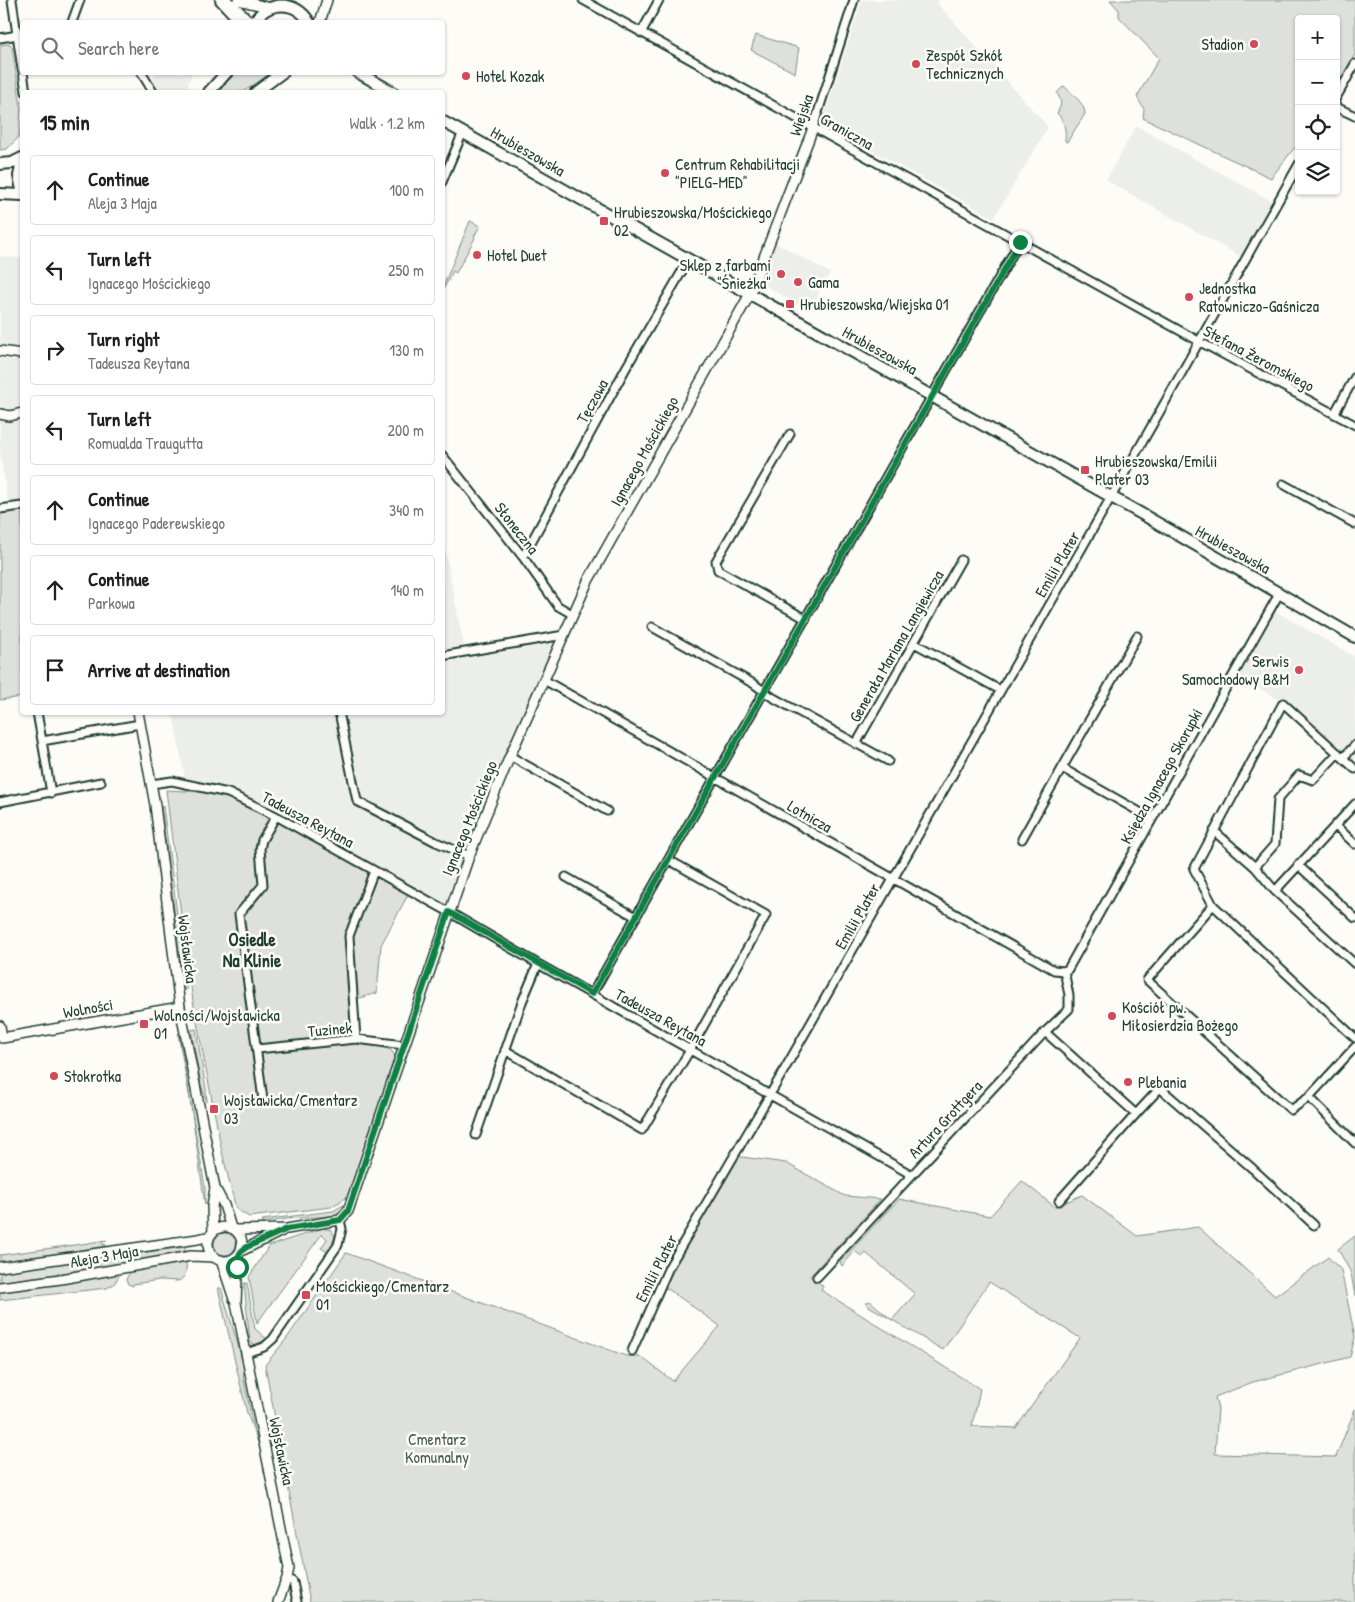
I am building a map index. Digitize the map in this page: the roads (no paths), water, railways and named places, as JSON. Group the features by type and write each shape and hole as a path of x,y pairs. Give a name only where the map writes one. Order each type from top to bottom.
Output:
{"main road":[{"path":"221,0 237,20"},
{"path":"255,20 259,14 272,3 285,2 294,4 303,12 308,20"},
{"path":"211,90 225,75"},
{"path":"259,90 280,75"},
{"path":"362,75 386,90"},
{"name":"Hrubieszowska","path":"445,122 1280,592 1355,637"},
{"path":"0,164 20,161"},
{"path":"0,194 20,195"}],"street":[{"path":"0,38 20,33 12,0"},
{"path":"73,20 80,0"},
{"path":"226,0 248,20"},
{"path":"238,0 272,3"},
{"path":"321,20 327,0"},
{"name":"Graniczna","path":"583,0 1020,242"},
{"path":"641,33 658,0"},
{"name":"Wiejska","path":"750,294 813,128 854,0"},
{"path":"1340,91 1355,64"},
{"path":"23,75 26,90"},
{"path":"143,75 152,90"},
{"path":"1340,109 1355,116"},
{"path":"445,175 463,132"},
{"name":"Emilii Plater","path":"632,1351 669,1267 770,1095 1112,497 1295,171"},
{"path":"592,994 1020,242"},
{"name":"Stefana Żeromskiego","path":"1020,242 1355,425"},
{"name":"Tęczowa","path":"523,557 627,366 689,259"},
{"name":"Ignacego Mościckiego","path":"340,1220 351,1205 469,856 572,614 588,581 750,294"},
{"path":"0,352 20,354"},
{"path":"1334,414 1355,377"},
{"path":"0,414 10,416 20,414"},
{"path":"790,434 716,561 718,570 806,619"},
{"name":"Słoneczna","path":"445,459 523,557 558,606 572,614"},
{"path":"1283,484 1355,524"},
{"path":"0,509 20,506"},
{"name":"Generała Mariana Langiewicza","path":"856,744 961,560"},
{"name":"Księdza Ignacego Skorupki","path":"1064,971 1068,969 1280,592"},
{"path":"652,627 888,762"},
{"path":"445,655 564,635"},
{"path":"1022,839 1137,636"},
{"path":"914,643 1000,690"},
{"name":"Lotnicza","path":"544,680 1054,970 1064,971"},
{"path":"1355,769 1283,703 1194,869 1213,905 1355,1038"},
{"path":"38,715 51,793"},
{"name":"Wojsławicka","path":"138,715 151,784 180,1007 215,1188 233,1229"},
{"path":"340,715 357,802 436,842 469,856"},
{"path":"42,741 140,724"},
{"path":"1255,867 1275,844 1278,799 1299,775 1313,780 1340,755 1355,745"},
{"path":"510,756 607,811"},
{"path":"1062,768 1152,819"},
{"name":"Tadeusza Reytana","path":"151,784 172,781 228,793 276,816 912,1175"},
{"path":"0,802 101,782"},
{"path":"1275,890 1355,804"},
{"path":"263,1100 239,914 263,885 260,849 262,840 276,816"},
{"path":"1335,825 1355,844"},
{"path":"1214,831 1255,867 1275,890 1355,964"},
{"path":"505,1050 642,1130 766,916 669,860"},
{"path":"1298,865 1355,918"},
{"path":"356,1039 348,936 374,871"},
{"path":"566,877 636,917"},
{"path":"1213,905 1147,980 1291,1110 1309,1096 1355,1048"},
{"path":"476,1135 522,1002 538,964"},
{"name":"Artura Grottgera","path":"818,1277 1045,1032 1068,1010 1069,995 1064,971"},
{"name":"Wolności","path":"1,1038 180,1007"},
{"path":"0,1026 1,1038"},
{"path":"1045,1032 1136,1114"},
{"name":"Tuzinek","path":"257,1049 356,1039 404,1044"},
{"path":"1059,1201 1160,1088 1314,1226"},
{"path":"1309,1096 1355,1143"},
{"name":"Wojsławicka","path":"211,1234 215,1188"},
{"path":"246,1352 264,1347 270,1343 338,1246 342,1229 340,1220 287,1229 233,1229 225,1227 218,1228 211,1234 208,1247 217,1259 227,1261 287,1229"},
{"path":"233,1229 242,1240 239,1253"},
{"name":"Aleja 3 Maja","path":"0,1267 198,1240 211,1234"},
{"name":"Wojsławicka","path":"236,1303 239,1253"},
{"name":"Aleja 3 Maja","path":"0,1287 61,1279 191,1256 217,1259"},
{"name":"Wojsławicka","path":"217,1259 236,1303 287,1554 289,1568 287,1578 293,1582 296,1602"},
{"path":"278,1602 287,1578"}],"place":[{"name":"Stadion","path":"1254,44"},
{"name":"Zespół Szkół Technicznych","path":"916,64"},
{"name":"Hotel Kozak","path":"466,76"},
{"name":"Centrum Rehabilitacji \"PIELG-MED\"","path":"665,173"},
{"name":"Hrubieszowska/Mościckiego 02","path":"604,221"},
{"name":"Hotel Duet","path":"477,255"},
{"name":"Sklep z farbami \"Śnieżka\"","path":"781,274"},
{"name":"Gama","path":"798,282"},
{"name":"Jednostka Ratowniczo-Gaśnicza","path":"1189,297"},
{"name":"Hrubieszowska/Wiejska 01","path":"790,304"},
{"name":"Hrubieszowska/Emilii Plater 03","path":"1085,470"},
{"name":"Serwis Samochodowy B&M","path":"1299,670"},
{"name":"Kościół pw. Miłosierdzia Bożego","path":"1112,1016"},
{"name":"Wolności/Wojsławicka 01","path":"144,1024"},
{"name":"Stokrotka","path":"54,1076"},
{"name":"Plebania","path":"1128,1082"},
{"name":"Wojsławicka/Cmentarz 03","path":"214,1109"},
{"name":"Mościckiego/Cmentarz 01","path":"306,1295"}],"district":[{"name":"Osiedle Na Klinie","path":"252,950"}],"park label":[{"name":"Cmentarz Komunalny","path":"437,1448"}]}
